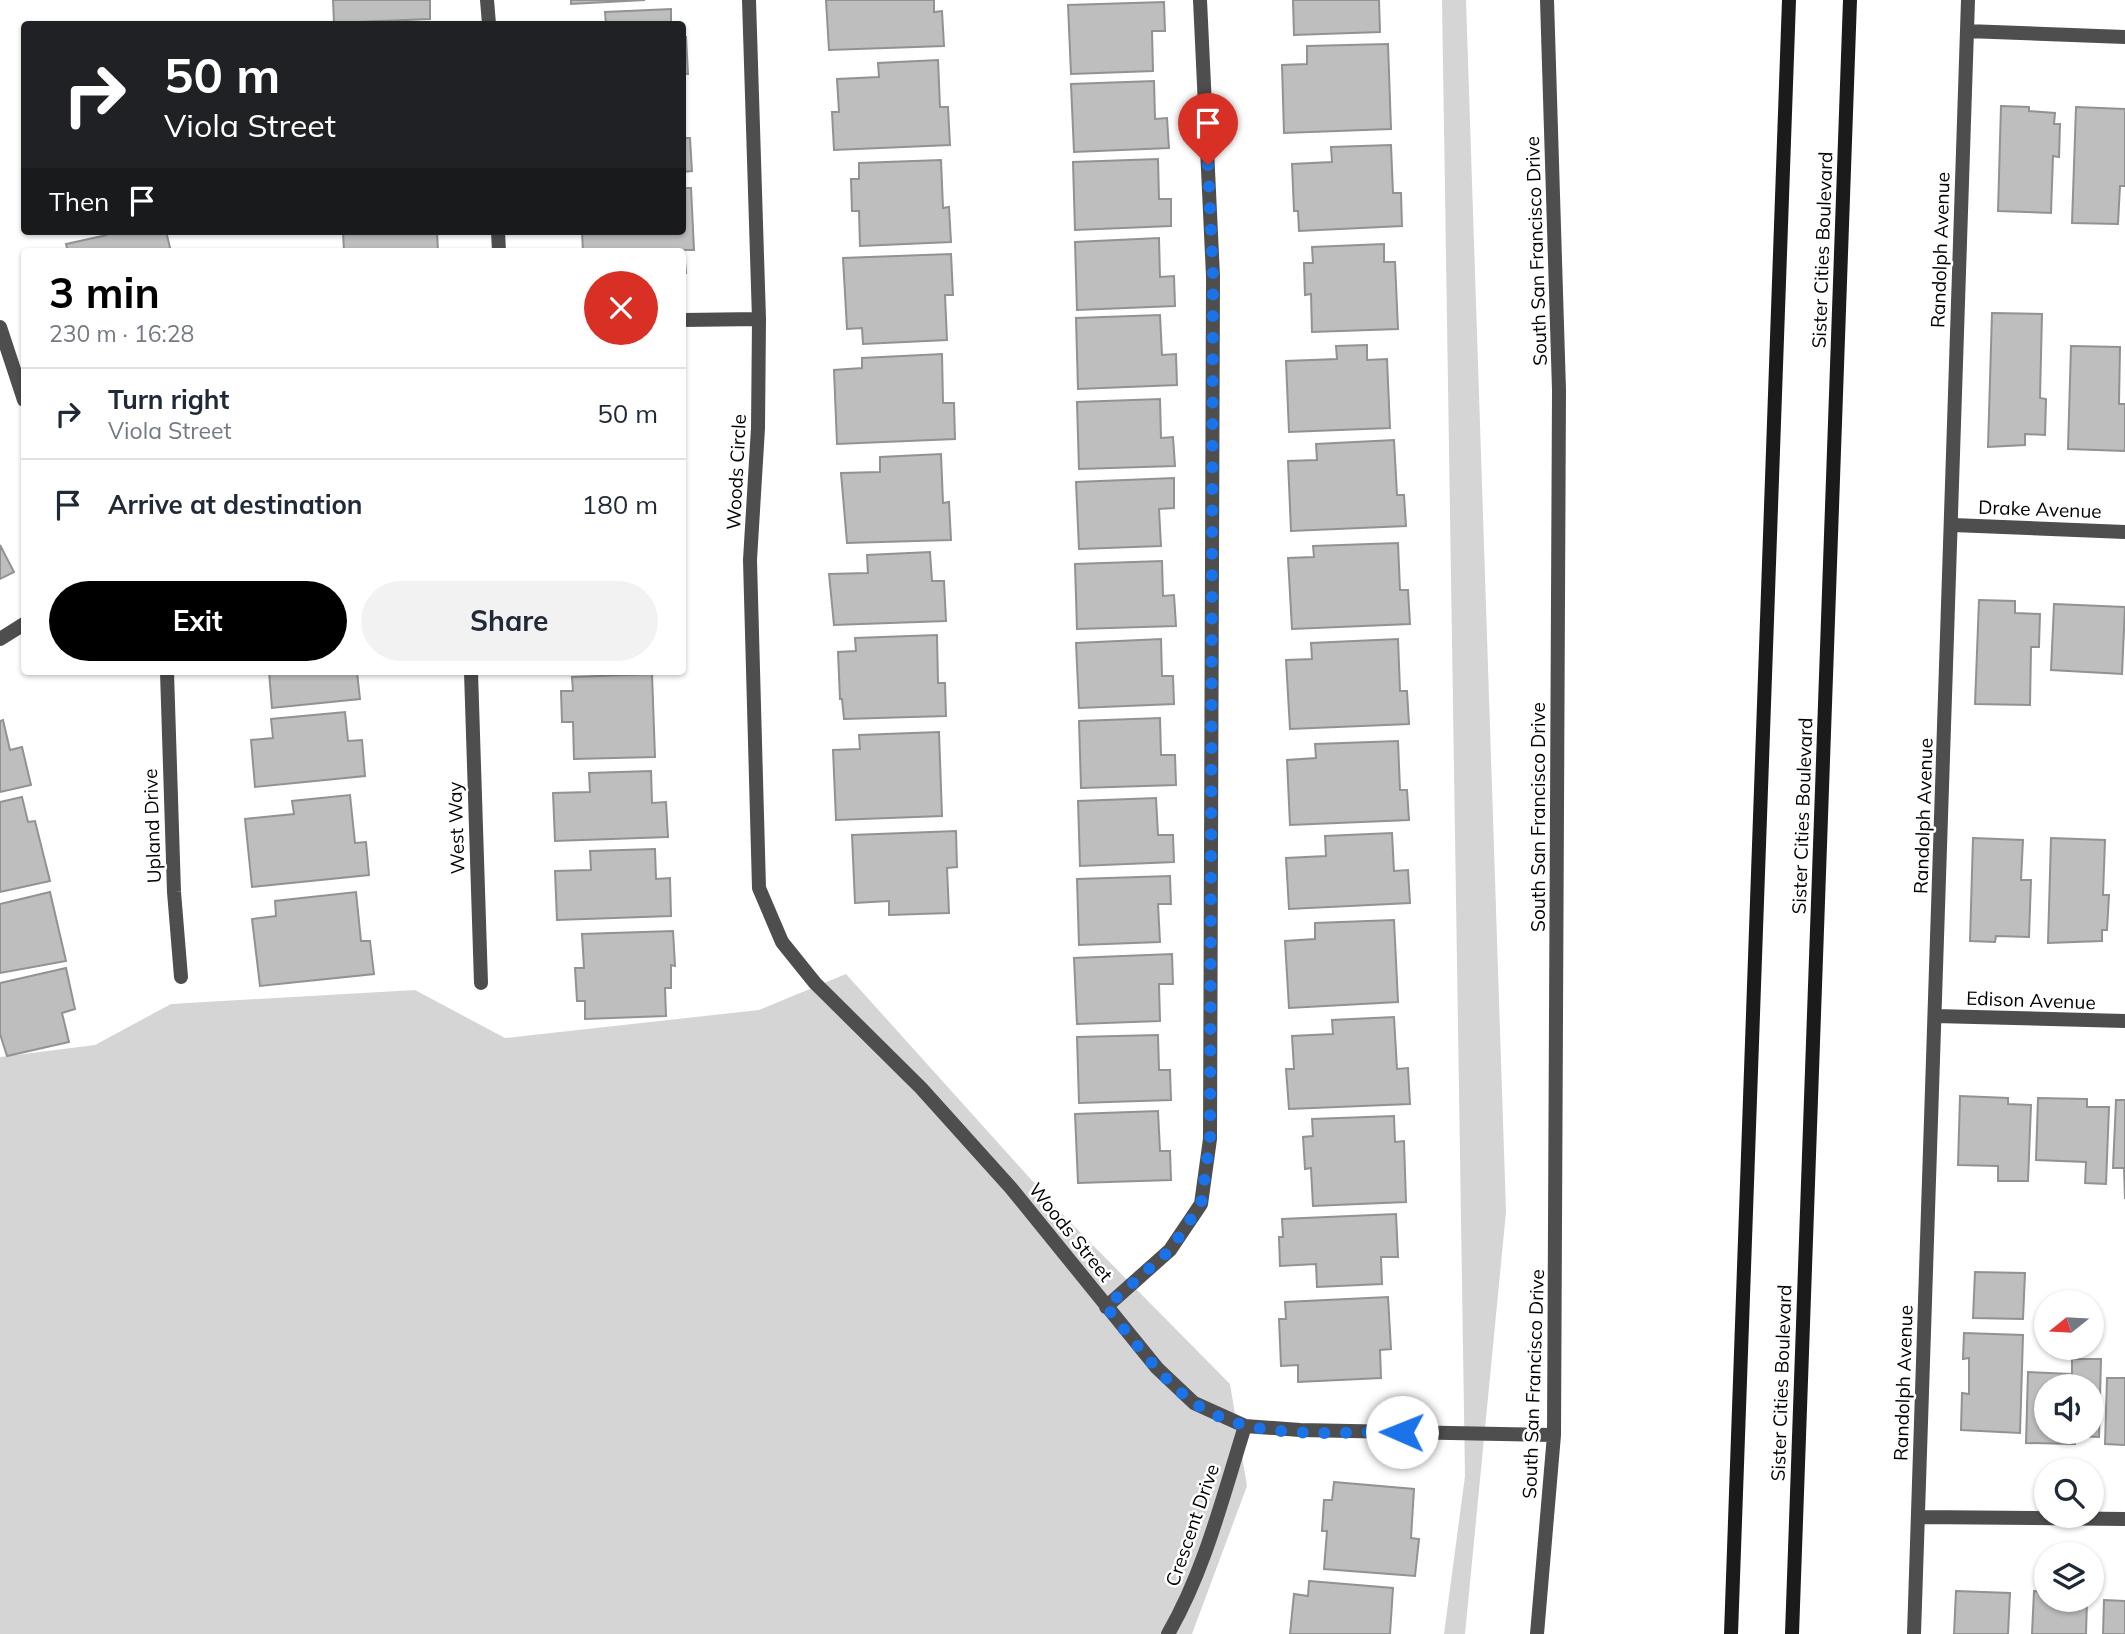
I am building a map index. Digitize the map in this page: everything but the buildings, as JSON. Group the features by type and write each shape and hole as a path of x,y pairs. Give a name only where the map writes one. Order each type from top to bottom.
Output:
{"main road":[{"name":"Sister Cities Boulevard","path":"1731,1634 1789,0"},
{"name":"Sister Cities Boulevard","path":"1791,1634 1850,0"}],"street":[{"path":"487,0 489,21"},
{"name":"Woods Circle","path":"749,0 759,319 758,428 750,560 758,888 782,943"},
{"path":"1106,1307 1170,1250 1201,1204 1210,1139 1213,275 1200,0"},
{"name":"South San Francisco Drive","path":"1537,1634 1554,1436 1559,390 1547,0"},
{"name":"Randolph Avenue","path":"1914,1634 1953,525 1968,0"},
{"path":"1968,31 2125,37"},
{"path":"686,320 759,319"},
{"path":"0,327 21,391"},
{"name":"Drake Avenue","path":"1953,525 2125,532"},
{"path":"0,639 21,626"},
{"name":"Upland Drive","path":"167,675 174,892 181,978"},
{"name":"West Way","path":"471,675 481,984"},
{"name":"Woods Street","path":"782,943 815,983 921,1088 1011,1188 1157,1368 1194,1403 1245,1426 1300,1430 1554,1436"},
{"name":"Edison Avenue","path":"1935,1016 2125,1021"},
{"name":"Crescent Drive","path":"1168,1634 1183,1608 1207,1545 1245,1426"},
{"path":"1918,1517 2125,1519"}],"shaded area":[{"path":"1442,0 1466,0 1506,1212 1465,1634 1444,1634 1465,1476"},
{"path":"846,974 1064,1216 1230,1384 1247,1486 1192,1634 0,1634 0,1057 95,1045 171,1004 415,990 505,1038 759,1010"}],"route":[{"path":"1208,165 1213,275 1210,1139 1201,1204 1170,1250 1106,1307 1157,1368 1194,1403 1245,1426 1402,1432"}]}
